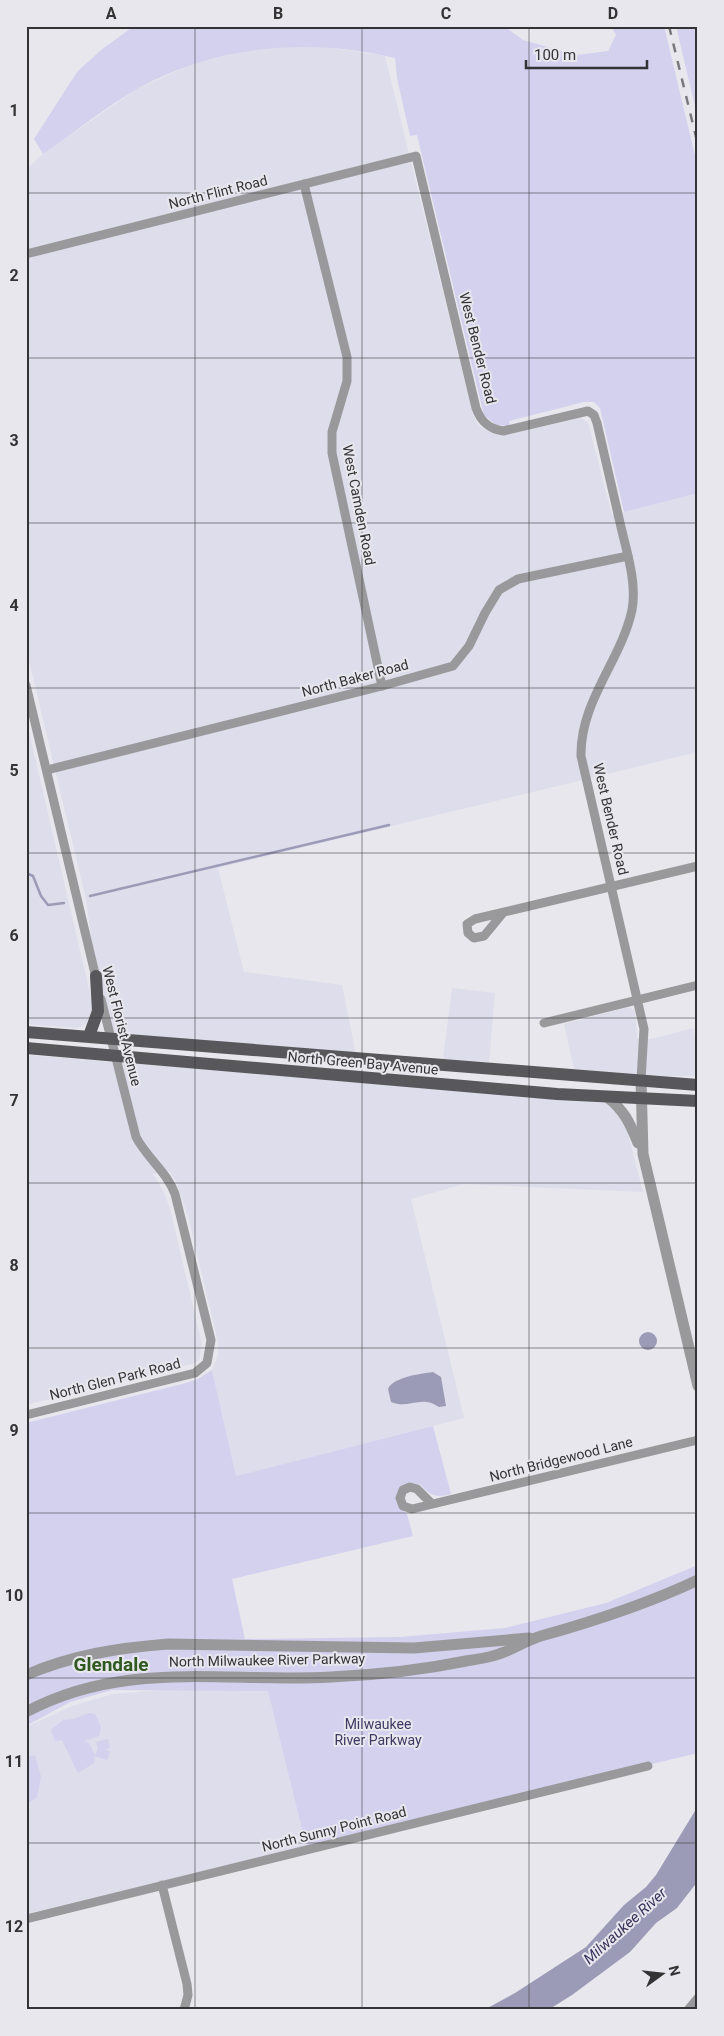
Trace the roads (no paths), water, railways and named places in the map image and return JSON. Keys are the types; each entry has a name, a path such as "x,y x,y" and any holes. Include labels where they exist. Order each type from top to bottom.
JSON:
{"main road":[{"path":"89,1036 98,1011 96,976"},
{"name":"North Green Bay Avenue","path":"26,1032 196,1044 357,1060 698,1084"},
{"path":"195,1064 196,1044"},
{"path":"212,1066 213,1046"},
{"name":"North Green Bay Avenue","path":"26,1048 212,1066 607,1097 698,1101"}],"street":[{"name":"North Flint Road","path":"26,254 416,156"},
{"name":"West Bender Road","path":"416,156 478,415 486,425 503,431 584,412 592,412 597,422 628,556 633,592 628,623 587,713 581,744 583,770 638,1000 645,1044 641,1080 642,1154 698,1386"},
{"name":"West Camden Road","path":"304,184 347,358 347,381 332,432 332,453 382,686"},
{"name":"North Baker Road","path":"47,770 382,686 453,666 469,646 485,613 500,590 518,579 628,556"},
{"name":"West Florist Avenue","path":"26,685 136,1137 145,1152 169,1181 175,1194 211,1340 207,1363"},
{"path":"503,913 698,866"},
{"path":"544,1023 698,985"},
{"path":"607,1097 628,1117 642,1154"},
{"name":"North Glen Park Road","path":"26,1415 195,1373 207,1363"},
{"name":"North Bridgewood Lane","path":"432,1504 698,1440"},
{"name":"North Milwaukee River Parkway","path":"26,1712 73,1691 123,1679 157,1676 329,1678 380,1674 447,1665 499,1654 538,1637 604,1619 698,1580"},
{"name":"North Milwaukee River Parkway","path":"26,1675 75,1657 129,1647 168,1644 414,1648 538,1637"},
{"name":"North Sunny Point Road","path":"26,1919 648,1766"},
{"path":"162,1885 187,1984 188,1995 184,2010"},
{"path":"688,2010 698,1998"}],"water":[{"path":"648,1332 654,1335 657,1341 654,1347 648,1350 642,1347 639,1341 642,1335"},
{"path":"433,1372 441,1377 446,1406 439,1407 426,1402 397,1404 391,1402 388,1389 395,1382 408,1377"},
{"name":"Milwaukee River","path":"698,1806 698,1881 677,1908 656,1923 630,1952 572,1995 548,2010 484,2010 515,1993 586,1947 624,1905 646,1887 656,1875"}],"waterway":[{"path":"90,896 389,825"},
{"path":"26,873 33,876 41,896 48,905 64,903"}],"railway":[{"path":"669,26 698,145"}],"district":[{"name":"Glendale","path":"111,1664"}],"park label":[{"name":"Milwaukee River Parkway","path":"378,1732"}]}
